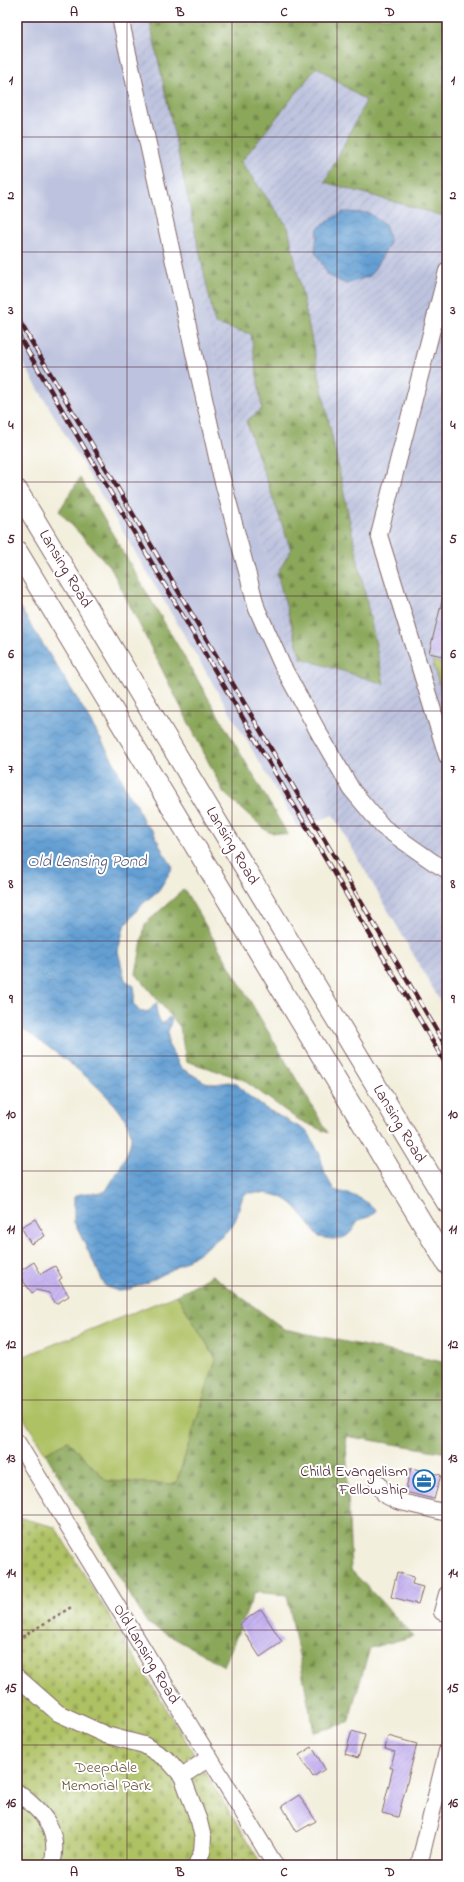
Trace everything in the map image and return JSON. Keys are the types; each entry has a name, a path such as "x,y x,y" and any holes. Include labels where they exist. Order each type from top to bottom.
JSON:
{"main road":[{"name":"Lansing Road","path":"17,490 447,1203"},
{"name":"Lansing Road","path":"17,551 447,1264"}],"street":[{"path":"120,17 220,472 257,609 282,665 352,790 383,827 447,870"},
{"path":"447,271 379,535 447,756"},
{"name":"Old Lansing Road","path":"17,1442 275,1865"},
{"path":"378,1483 385,1495 397,1501 447,1513"},
{"path":"442,1612 447,1594"},
{"path":"17,1677 58,1713 106,1736 144,1745 168,1760 182,1776 193,1800 203,1838 202,1852 197,1864"},
{"path":"419,1865 447,1754"},
{"path":"182,1776 209,1758"},
{"path":"17,1792 37,1808 49,1823 56,1842 52,1865"}],"path":[{"path":"17,1640 73,1606"}],"shaded area":[{"path":"17,17 130,17 243,468 333,815 299,829 17,353"},
{"path":"130,17 447,17 447,1013 333,815 243,468"}],"green space":[{"path":"149,17 447,17 447,217 325,182 366,101 317,67 241,162 288,227 384,684 301,658 277,574 291,550 246,421 262,409 251,334 215,324"},
{"path":"80,478 288,835 268,832 224,793 111,568 59,511"},
{"path":"432,661 447,665 447,710"},
{"path":"184,889 328,1133 297,1119 242,1079 186,1061 180,1027 136,974 145,924"},
{"path":"212,1275 284,1329 447,1363 447,1453 346,1436 351,1570 414,1636 370,1648 348,1723 314,1732 287,1595 255,1592 224,1666 147,1623 45,1453 68,1441 107,1481 176,1484 216,1359 177,1295"},
{"path":"177,1295 216,1359 176,1484 107,1481 68,1441 45,1453 17,1407 17,1359"},
{"name":"Deepdale Memorial Park","path":"17,1517 55,1527 262,1865 17,1865"}],"water":[{"path":"343,212 369,213 386,226 390,243 370,276 346,284 328,275 315,251 318,228"},
{"name":"Old Lansing Pond","path":"17,603 78,700 115,764 129,796 136,803 144,823 153,831 163,852 173,867 159,890 140,906 124,927 118,951 125,980 134,986 135,994 133,1003 140,1012 149,1011 157,1002 157,1014 163,1024 169,1017 172,1019 168,1032 168,1044 181,1068 205,1082 215,1084 229,1082 237,1084 246,1094 265,1108 308,1132 320,1155 325,1174 334,1190 363,1200 376,1212 369,1217 358,1220 355,1227 347,1236 338,1239 319,1237 297,1208 290,1202 273,1195 246,1193 243,1197 237,1217 233,1224 213,1243 197,1254 163,1275 131,1289 118,1291 105,1286 74,1222 74,1197 86,1193 106,1191 121,1166 130,1145 131,1139 128,1125 118,1109 103,1092 65,1060 17,1025"}],"building":[{"path":"443,597 447,598 447,657 429,653"},
{"path":"35,1219 45,1236 31,1244 21,1227"},
{"path":"34,1262 41,1274 55,1266 62,1278 59,1280 69,1296 56,1304 49,1293 36,1290 32,1293 17,1273"},
{"name":"Child Evangelism Fellowship","path":"411,1468 441,1475 434,1499 405,1492"},
{"path":"397,1572 414,1577 412,1584 423,1587 418,1604 391,1597"},
{"path":"261,1609 282,1642 260,1657 239,1624"},
{"path":"352,1731 365,1735 358,1758 345,1754"},
{"path":"388,1736 417,1744 398,1817 382,1813 393,1768 390,1768 395,1752 385,1749"},
{"path":"312,1747 325,1769 313,1777 299,1755"},
{"path":"299,1795 316,1821 297,1832 282,1806"}],"railway":[{"path":"17,317 447,1048"},
{"path":"17,333 447,1066"}],"place":[{"name":"Child Evangelism Fellowship","path":"424,1481"}]}
